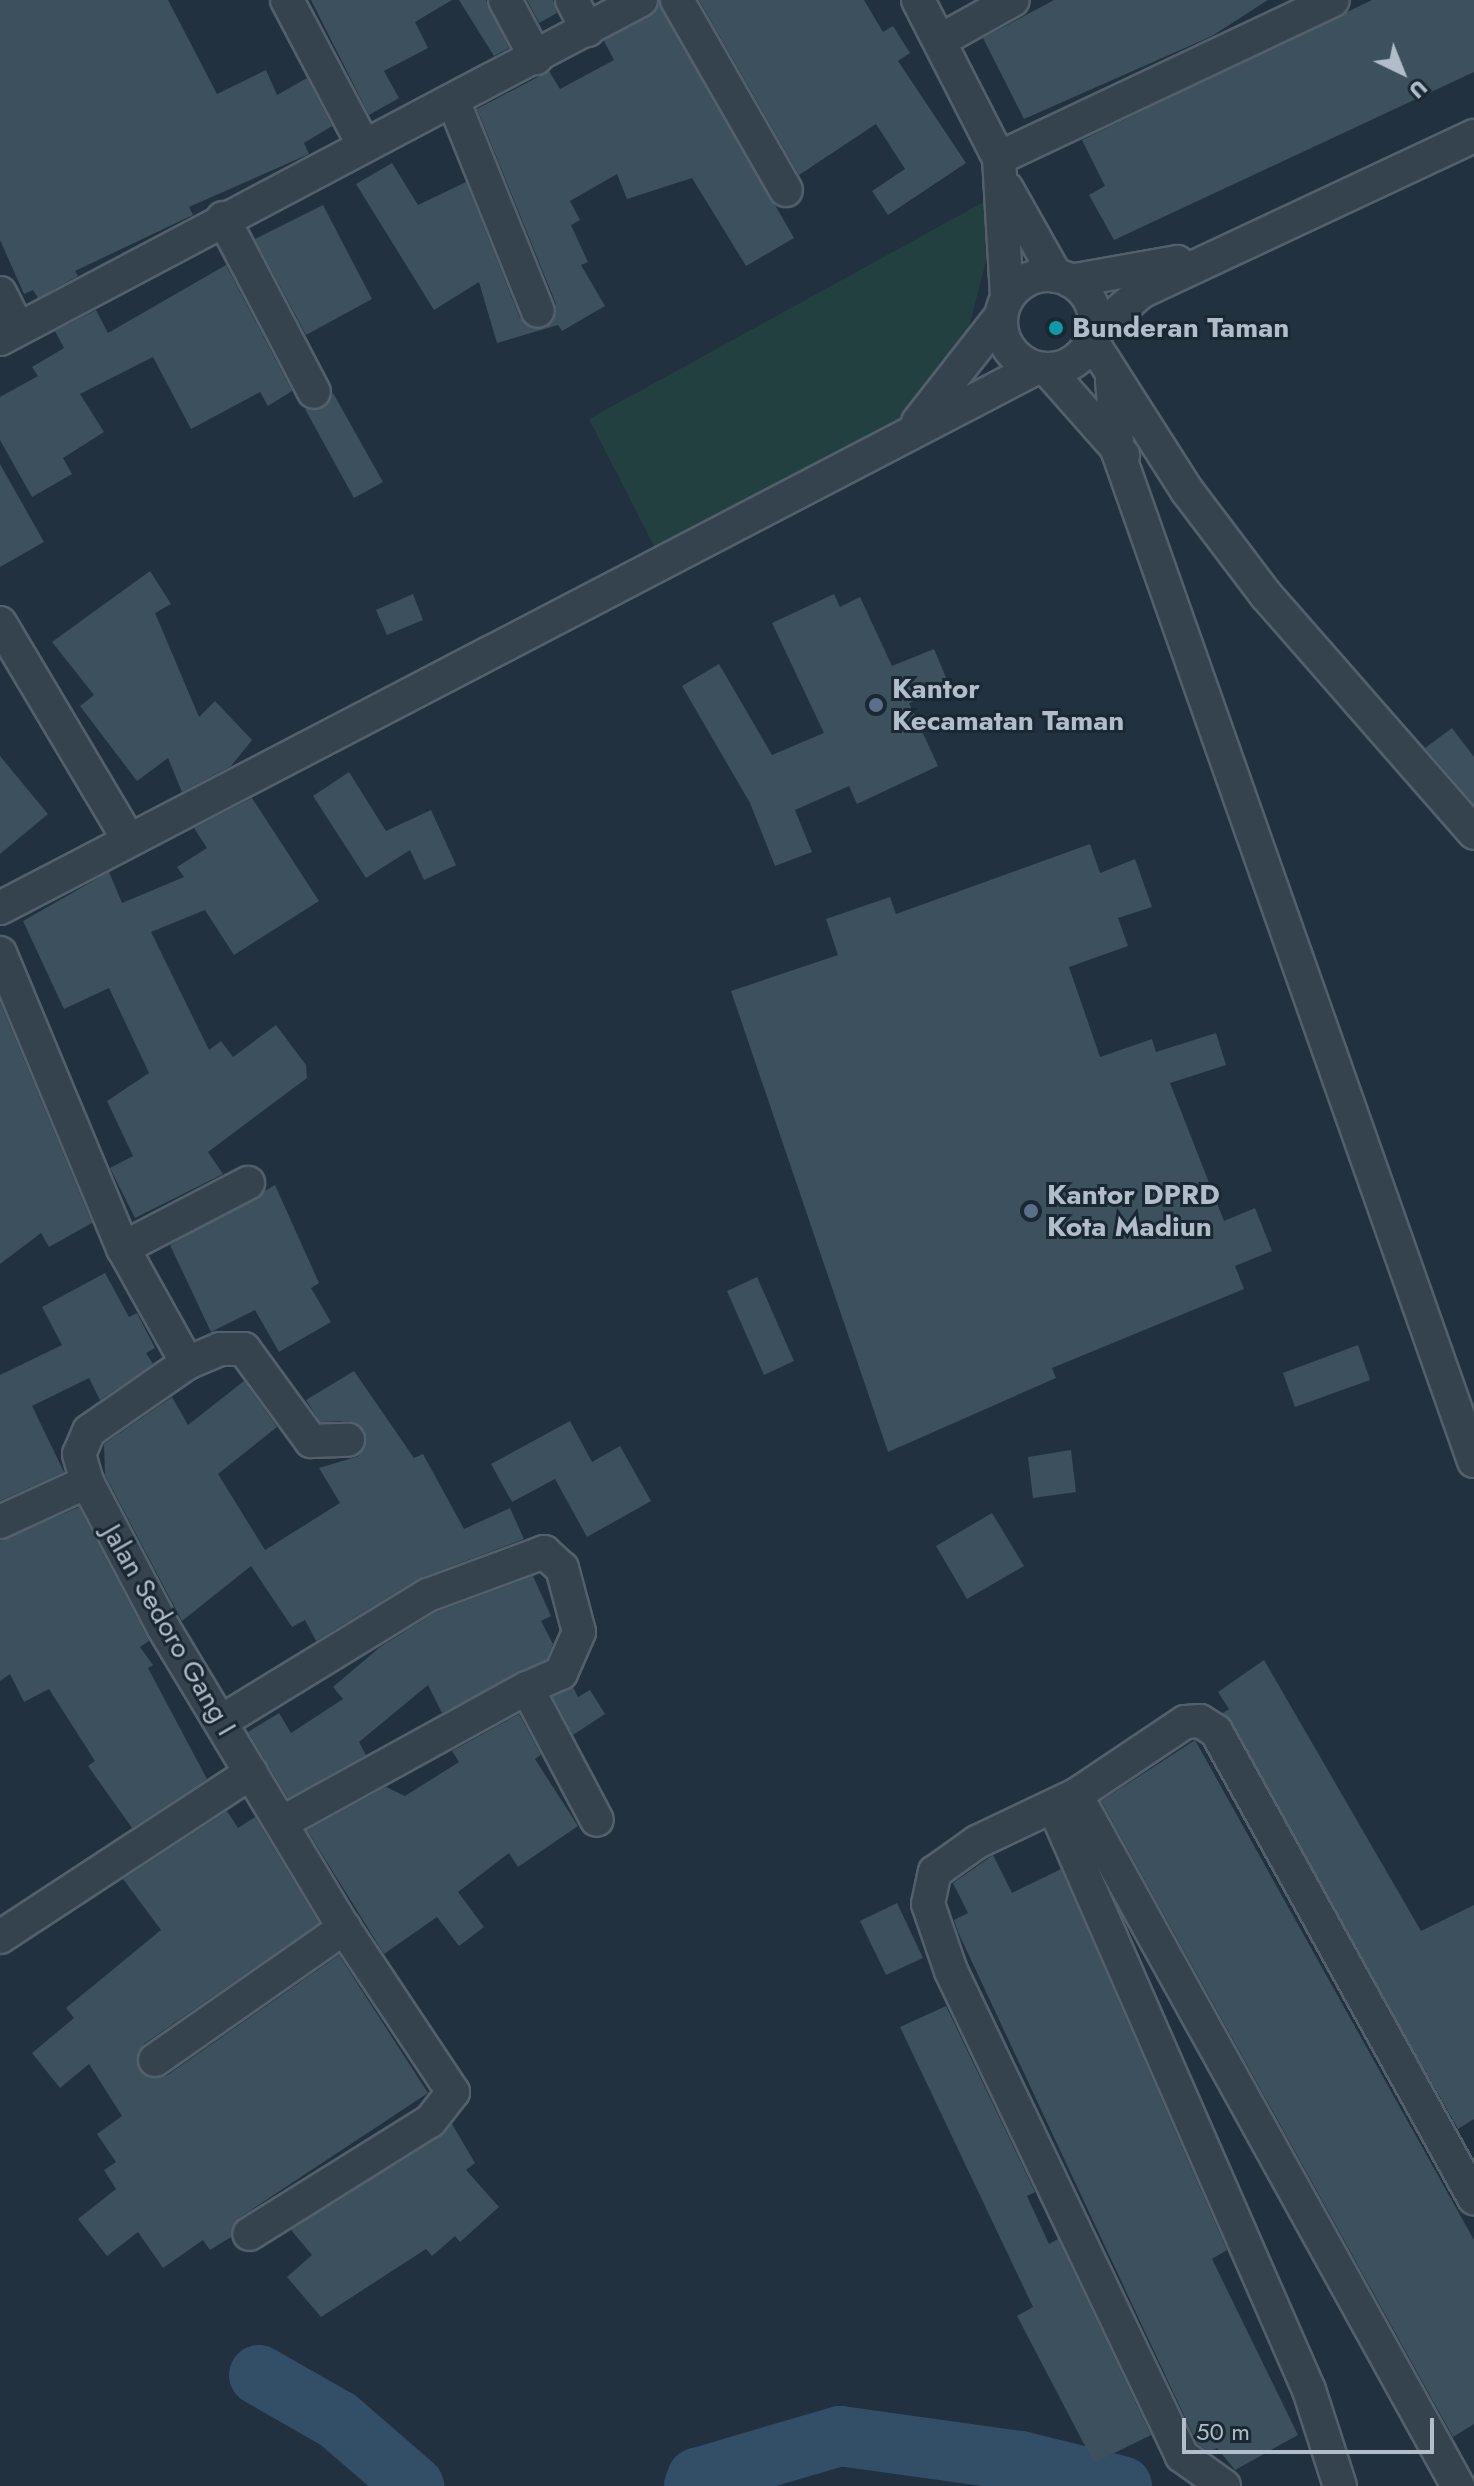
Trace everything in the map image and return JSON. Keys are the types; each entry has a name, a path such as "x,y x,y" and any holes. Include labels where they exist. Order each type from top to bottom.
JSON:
{"street":[{"path":"287,0 362,142"},
{"path":"505,0 536,58"},
{"path":"572,0 587,30"},
{"path":"0,293 9,334 362,142 536,58 641,0"},
{"path":"677,0 786,190"},
{"path":"918,0 941,40 1001,170 1063,278 1091,303 1092,336 1112,381 1188,492 1334,680 1474,833"},
{"path":"941,40 1013,0"},
{"path":"1001,170 1333,0"},
{"path":"453,100 538,311"},
{"path":"0,908 911,431 1042,369 1074,361 1092,336 1141,292 1474,136"},
{"path":"1001,170 1004,308 1009,349 1042,369 1118,452 1188,492"},
{"path":"223,218 314,392"},
{"path":"911,431 1028,279 1063,278 1219,254"},
{"path":"1112,381 1118,452 1474,1461"},
{"path":"0,623 129,840"},
{"path":"0,953 123,1248 187,1363"},
{"path":"123,1248 248,1183"},
{"name":"Jalan Sedoro Gang I","path":"249,2234 451,2103 444,2069 344,1928 251,1773 114,1541 87,1482 79,1454 89,1431 187,1363 220,1349 244,1349 311,1441 348,1440"},
{"path":"0,1522 87,1482"},
{"path":"222,1721 428,1595 544,1552 562,1568 579,1632 561,1673 527,1688 283,1822"},
{"path":"527,1688 597,1820"},
{"path":"1224,2486 1182,2456 951,1971 928,1904 935,1872 977,1842 1065,1801 1185,1722 1216,1731 1474,2198"},
{"path":"0,1937 251,1773"},
{"path":"1065,1801 1309,2390 1340,2486"},
{"path":"1065,1801 1458,2486"},
{"path":"155,2060 344,1928"}],"green space":[{"path":"991,198 992,238 969,327 903,422 655,548 589,419"}],"building":[{"path":"0,0 168,0 217,94 266,70 277,95 307,78 332,126 304,143 309,154 189,207 193,215 75,271 78,276 38,298 33,290 24,294 0,240"},
{"path":"311,0 452,0 415,22 428,48 384,71 399,98 369,115"},
{"path":"459,0 486,0 509,48 494,56"},
{"path":"527,0 553,0 557,13 539,23"},
{"path":"699,0 864,0 883,32 893,26 910,53 898,61 966,163 888,215 872,191 905,169 876,124 799,175"},
{"path":"1054,0 1268,0 1212,36 1024,119 983,38"},
{"path":"1372,0 1474,0 1474,72 1114,240 1089,195 1105,186 1082,140"},
{"path":"659,4 794,238 746,266 692,178 627,199 617,174 570,201 580,220 571,225 588,262 581,265 605,306 562,331 558,325 497,343 479,282 434,310 356,184 392,163 418,205 466,182 520,318 546,328 556,304 477,109 549,71 560,89 614,60 604,41"},
{"path":"323,205 372,299 306,335 255,239"},
{"path":"226,265 292,391 268,406 260,392 191,429 153,357 80,394 104,432 63,458 72,474 32,497 0,440 0,397 38,376 32,367 64,348 55,331 96,310 108,333"},
{"path":"333,393 383,482 354,498 305,409 323,408"},
{"path":"0,464 44,542 0,567"},
{"path":"150,571 171,604 155,613 199,717 215,701 252,740 231,766 182,792 168,758 137,781 80,706 94,695 52,642"},
{"path":"413,594 423,620 387,635 376,610"},
{"path":"834,594 840,607 860,597 892,666 934,649 950,687 909,703 938,766 857,804 849,786 795,810 812,852 775,866 750,803 682,686 719,664 772,755 824,733 772,623"},
{"path":"1452,728 1474,757 1474,804 1425,748"},
{"path":"0,756 48,814 0,854"},
{"path":"349,772 386,831 431,810 456,865 424,880 410,850 366,878 313,796"},
{"path":"252,798 319,901 234,955 205,910 151,932 209,1050 221,1041 233,1057 276,1025 306,1065 307,1078 208,1152 223,1174 135,1218 110,1168 133,1156 107,1101 149,1073 109,988 64,1009 23,921 109,872 122,903 184,877 177,867 207,848 194,828"},
{"path":"1090,844 1100,873 1135,859 1152,907 1118,918 1128,946 1069,967 1100,1057 1152,1039 1156,1052 1216,1033 1226,1065 1170,1083 1224,1221 1255,1208 1272,1251 1235,1266 1244,1289 1052,1368 1056,1378 888,1452 731,991 838,955 826,919 890,897 896,914"},
{"path":"0,1002 92,1223 49,1247 41,1233 0,1264"},
{"path":"275,1185 319,1283 311,1288 331,1322 279,1352 255,1310 211,1332 170,1245"},
{"path":"105,1273 129,1317 137,1313 155,1348 146,1353 153,1364 100,1400 89,1378 32,1406 64,1472 0,1501 0,1375 62,1345 42,1307"},
{"path":"757,1277 794,1361 764,1375 727,1291"},
{"path":"1358,1345 1370,1380 1295,1407 1283,1373"},
{"path":"354,1371 414,1458 423,1454 464,1529 510,1508 524,1539 418,1579 316,1641 305,1620 292,1627 251,1566 182,1621 105,1475 104,1444 172,1397 188,1425 244,1381 277,1427 218,1474 265,1550 340,1503 319,1468 359,1456 365,1431 348,1421 320,1422 306,1400"},
{"path":"570,1421 592,1462 620,1446 651,1501 587,1537 555,1479 512,1502 491,1464"},
{"path":"1071,1450 1076,1492 1033,1498 1028,1457"},
{"path":"79,1507 149,1641 140,1647 153,1665 148,1668 207,1779 132,1828 88,1766 95,1761 49,1689 24,1702 10,1674 0,1681 0,1541"},
{"path":"992,1513 1024,1566 967,1599 936,1546"},
{"path":"533,1576 551,1616 541,1621 553,1644 547,1659 442,1713 428,1685 359,1742 366,1755 288,1798 248,1732 279,1713 291,1733 343,1699 333,1687 380,1647 436,1612"},
{"path":"1264,1660 1421,1931 1474,1905 1474,2119 1458,2129 1223,1713 1229,1709 1218,1692"},
{"path":"573,1687 578,1697 590,1690 605,1714 573,1735 553,1697"},
{"path":"519,1714 541,1755 535,1759 578,1826 518,1867 509,1853 458,1892 484,1927 459,1946 437,1917 384,1954 307,1830 386,1787 405,1796 459,1762 452,1751"},
{"path":"1195,1740 1474,2240 1474,2424 1453,2437 1101,1801"},
{"path":"227,1811 238,1828 255,1817 319,1923 144,2044 140,2071 166,2076 339,1955 428,2093 239,2218 231,2237 210,2250 203,2240 163,2268 138,2232 107,2256 78,2219 116,2189 104,2170 116,2162 97,2134 122,2116 89,2064 60,2088 32,2053 74,2018 66,2008 161,1930 123,1879"},
{"path":"993,1855 1012,1893 1061,1869 1227,2250 1212,2259 1298,2435 1235,2470 1217,2448 1209,2452 1197,2443 958,1932 954,1920 968,1913 953,1883"},
{"path":"897,1903 923,1958 886,1975 860,1921"},
{"path":"946,2006 1035,2192 1027,2196 1049,2244 1058,2239 1151,2435 1094,2463 1017,2316 1033,2307 900,2027"},
{"path":"452,2124 475,2163 466,2170 499,2207 460,2242 455,2236 432,2256 426,2249 321,2317 287,2277 312,2255 291,2230"}],"waterway":[{"path":"259,2375 338,2420 414,2486"},
{"path":"694,2486 697,2478 840,2436 1020,2461 1122,2486"}],"place":[{"name":"Bunderan Taman","path":"1056,328"},
{"name":"Kantor Kecamatan Taman","path":"876,705"},
{"name":"Kantor DPRD Kota Madiun","path":"1031,1211"}]}
